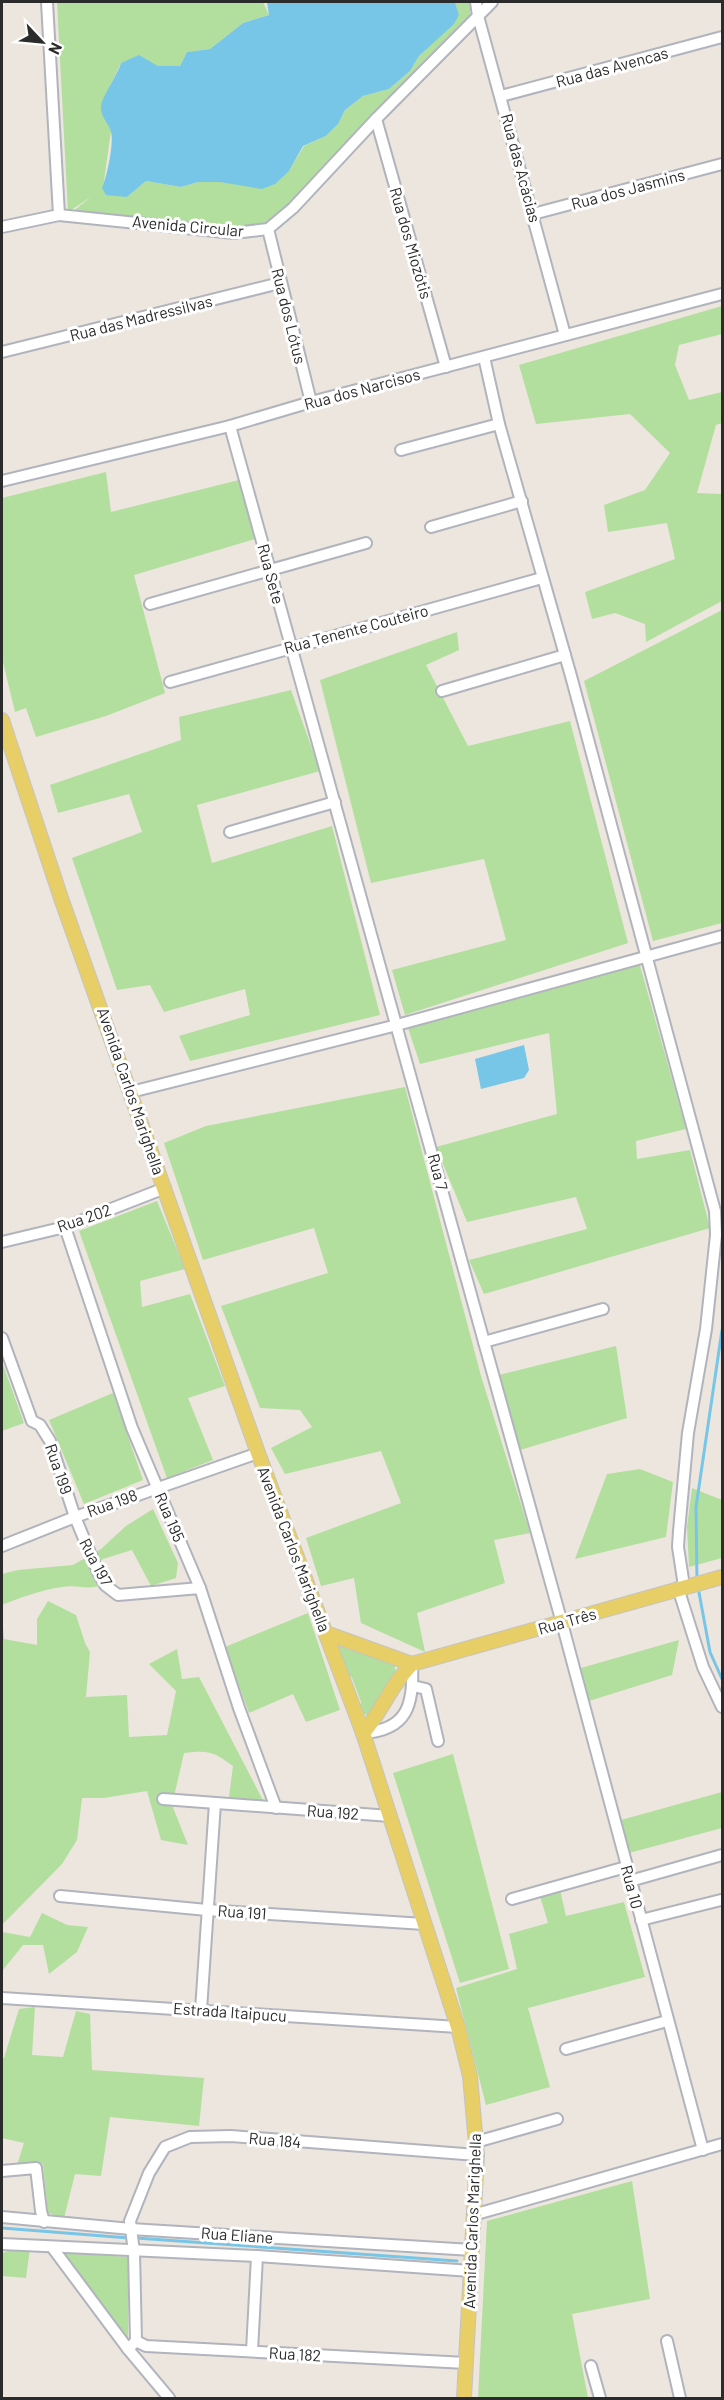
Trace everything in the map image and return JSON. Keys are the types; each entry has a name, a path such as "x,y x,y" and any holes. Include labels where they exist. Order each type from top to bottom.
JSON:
{"main road":[{"name":"Avenida Carlos Marighella","path":"2,720 62,901 258,1453 363,1733 458,2027 470,2076 477,2149 464,2398"},
{"name":"Rua Três","path":"412,1664 723,1577"},
{"path":"326,1633 412,1664 403,1672 373,1722 363,1733"}],"street":[{"path":"46,2 59,215"},
{"name":"Rua das Acácias","path":"476,2 565,335"},
{"name":"Avenida Circular","path":"2,226 59,215 234,232 268,229 293,208 376,119 492,2"},
{"name":"Rua das Avencas","path":"501,96 723,37"},
{"name":"Rua dos Miozótis","path":"376,119 446,367"},
{"name":"Rua dos Jasmins","path":"533,214 723,164"},
{"name":"Rua dos Lótus","path":"268,229 311,402"},
{"name":"Rua das Madressilvas","path":"2,352 280,283"},
{"name":"Rua dos Narcisos","path":"2,481 230,426 311,402 723,294"},
{"path":"484,357 499,424 571,676 698,1144 716,1222 706,1329 688,1433 678,1547 681,1587 703,1667 723,1707"},
{"path":"401,450 499,424"},
{"name":"Rua Sete","path":"230,426 313,722"},
{"path":"431,527 522,501"},
{"path":"150,604 366,543"},
{"name":"Rua Tenente Couteiro","path":"170,682 291,646 542,578"},
{"path":"442,691 565,655"},
{"name":"Rua 7","path":"313,722 562,1623"},
{"path":"230,832 335,802"},
{"path":"131,1092 397,1025 646,955 723,936"},
{"name":"Rua 202","path":"2,1242 65,1227 165,1188"},
{"name":"Rua 195","path":"65,1227 132,1428 200,1588 239,1708 276,1808"},
{"path":"484,1342 603,1309"},
{"name":"Rua 199","path":"2,1338 32,1421 40,1425 50,1442 75,1517"},
{"name":"Rua 198","path":"2,1546 157,1487 258,1453"},
{"name":"Rua 197","path":"75,1517 98,1572 112,1592 138,1594 200,1588"},
{"name":"Rua 10","path":"562,1623 703,2150"},
{"path":"363,1733 383,1731 399,1720 410,1702 413,1686 412,1664"},
{"path":"413,1686 426,1689 438,1741"},
{"path":"164,1799 276,1808"},
{"path":"201,2010 215,1803"},
{"name":"Rua 192","path":"276,1808 390,1816"},
{"path":"630,1881 723,1855"},
{"path":"513,1899 626,1867"},
{"name":"Rua 191","path":"60,1896 207,1910 424,1924"},
{"path":"641,1920 721,1900"},
{"name":"Estrada Itaipucu","path":"2,1998 458,2027"},
{"path":"566,2049 667,2021"},
{"path":"477,2149 557,2119"},
{"name":"Rua 184","path":"132,2345 134,2252 130,2221 139,2194 165,2147 190,2137 231,2136 477,2149"},
{"path":"473,2215 723,2144"},
{"path":"2,2171 36,2169 44,2222"},
{"name":"Rua Eliane","path":"2,2217 131,2229 472,2250"},
{"name":"Rua Eliane","path":"2,2244 257,2256 471,2271"},
{"path":"52,2247 132,2345 169,2398"},
{"path":"252,2351 257,2256"},
{"path":"667,2341 681,2398"},
{"name":"Rua 182","path":"132,2345 465,2363"},
{"path":"591,2366 600,2398"}],"green space":[{"path":"57,2 263,2 269,15 243,23 210,49 187,52 180,66 158,66 139,56 121,63 101,105 111,131 103,188 127,197 146,181 181,187 198,182 220,182 289,171 304,146 326,136 338,124 345,110 363,96 389,89 410,71 419,56 459,15 455,2 470,2 470,20 281,219 250,226 67,216 91,197 68,212"},
{"path":"722,306 722,334 679,345 675,365 689,400 722,392 722,423 716,425 697,493 722,494 722,601 646,642 645,624 615,613 592,619 585,592 675,559 667,523 608,532 604,505 645,490 670,453 630,414 536,424 519,365"},
{"path":"106,472 111,512 243,479 255,539 134,575 165,693 106,716 36,737 26,708 15,712 2,658 2,498"},
{"path":"722,610 722,923 653,941 584,681"},
{"path":"457,632 459,650 426,665 468,746 570,721 628,943 405,1015 392,970 506,940 484,859 371,883 320,680"},
{"path":"291,690 320,771 197,805 212,863 332,826 380,1015 190,1061 179,1036 250,1015 245,989 164,1012 150,985 117,990 72,858 142,832 129,794 58,813 50,785 181,740 179,717"},
{"path":"639,962 686,1129 636,1141 637,1159 690,1150 710,1228 484,1294 469,1260 587,1229 576,1197 467,1222 436,1147 557,1114 549,1033 420,1064 408,1028"},
{"path":"405,1087 481,1376 530,1533 494,1540 505,1583 417,1613 425,1652 361,1623 354,1578 321,1586 306,1538 401,1503 381,1451 285,1474 271,1448 312,1427 300,1410 260,1408 221,1306 328,1273 314,1228 203,1260 164,1143 206,1126"},
{"path":"157,1201 185,1269 140,1281 142,1307 190,1294 225,1386 188,1398 213,1460 167,1478 79,1231"},
{"path":"616,1346 627,1418 520,1450 499,1375"},
{"path":"2,1362 24,1423 2,1431"},
{"path":"113,1393 143,1480 84,1504 49,1420"},
{"path":"640,1469 673,1482 666,1537 575,1559 607,1474"},
{"path":"692,1488 722,1500 722,1558 689,1567 687,1527"},
{"path":"153,1509 178,1563 176,1578 151,1586 132,1550 103,1559 89,1570 105,1583 100,1586 54,1588 2,1605 2,1574 18,1570 73,1565 101,1549 126,1526"},
{"path":"48,1601 76,1615 90,1652 86,1697 127,1695 129,1737 167,1735 176,1691 149,1664 177,1649 182,1679 199,1677 266,1806 224,1798 229,1797 233,1766 220,1757 205,1752 184,1753 172,1805 188,1845 161,1840 147,1791 104,1798 82,1798 77,1840 62,1864 2,1925 2,1615 4,1639 37,1645 37,1619"},
{"path":"308,1613 340,1710 306,1722 293,1694 249,1713 225,1647"},
{"path":"679,1640 672,1675 589,1701 581,1668"},
{"path":"339,1642 394,1663 396,1673 369,1716 360,1712 361,1702 352,1678 344,1670 334,1644"},
{"path":"453,1754 509,1969 460,1983 393,1773"},
{"path":"722,1792 722,1828 629,1853 621,1820"},
{"path":"560,1890 566,1916 624,1902 645,1977 528,2008 550,2087 486,2105 456,1988 517,1969 509,1934 548,1923 540,1896"},
{"path":"42,1913 67,1925 88,1927 77,1952 49,1974 43,1945 23,1945 3,1970 2,1932 30,1937"},
{"path":"35,2007 32,2055 63,2057 76,2011 90,2014 92,2070 204,2078 199,2126 110,2117 101,2176 75,2174 64,2218 48,2213 43,2164 17,2165 24,2143 2,2138 2,2059 19,2009"},
{"path":"632,2181 650,2299 572,2314 588,2398 478,2398 487,2221"},
{"path":"23,2247 30,2248 26,2278 2,2276 2,2253"},
{"path":"60,2253 129,2257 128,2341"}],"water":[{"path":"267,2 455,2 459,15 454,24 419,56 410,71 389,89 363,96 345,110 338,124 326,136 303,146 289,171 275,184 262,189 220,182 198,182 181,187 146,181 127,197 106,195 102,188 110,160 112,137 101,106 121,63 139,55 158,66 180,66 187,52 210,49 243,23 269,15"},
{"path":"524,1045 529,1070 524,1078 481,1089 475,1059"}],"waterway":[{"path":"697,1581 696,1507 722,1330"},
{"path":"698,1587 710,1652 722,1679"},
{"path":"2,2228 129,2238"},
{"path":"136,2238 457,2261"}]}
